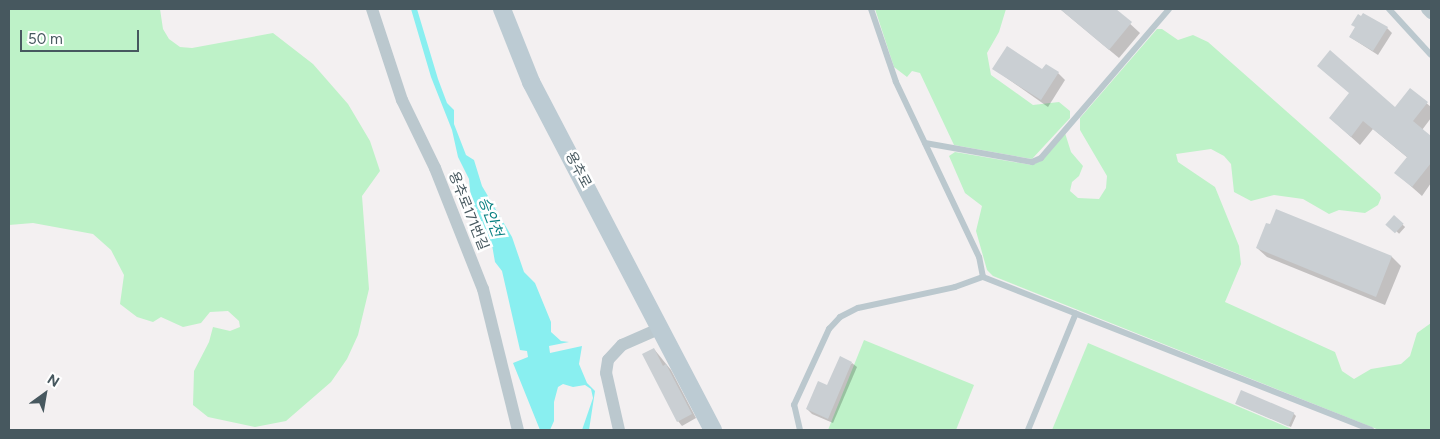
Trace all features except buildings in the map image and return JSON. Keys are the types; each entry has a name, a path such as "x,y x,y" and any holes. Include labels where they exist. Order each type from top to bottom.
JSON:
{"street":[{"name":"용추로171번길","path":"372,9 402,100 435,168 483,289 518,430"},
{"name":"용추로","path":"502,9 531,82 661,328 712,430"},
{"path":"1427,9 1431,13"},
{"path":"619,430 606,372 608,360 622,345 661,328"}],"lane":[{"path":"872,9 896,82 979,257 983,277"},
{"path":"925,143 1032,162 1040,158 1170,9"},
{"path":"1389,9 1431,55"},
{"path":"800,430 794,405 829,329 840,317 858,308 955,288 983,277 1371,430"},
{"path":"1028,430 1076,313"}],"green space":[{"path":"9,9 160,9 163,29 169,39 180,47 192,48 273,33 313,64 348,104 370,141 380,171 362,196 369,289 358,335 347,359 331,382 286,421 255,427 208,417 193,405 194,371 209,342 213,327 230,331 240,327 239,321 228,311 210,312 201,323 183,327 161,317 153,322 137,317 120,304 124,275 111,250 93,234 33,223 9,225"},
{"path":"875,9 1006,9 999,32 987,53 991,75 1033,105 1059,102 1070,111 1070,118 1032,159 954,145 920,73 912,71 907,77 894,67"},
{"path":"1157,29 1162,29 1178,40 1193,35 1208,42 1380,194 1381,198 1378,205 1365,213 1339,210 1329,214 1303,199 1274,195 1251,201 1234,192 1231,164 1224,156 1211,149 1176,154 1178,162 1215,187 1239,246 1241,264 1225,302 1335,352 1342,371 1354,379 1371,369 1401,364 1410,356 1417,333 1431,323 1431,430 1379,430 993,276 987,270 976,231 982,206 965,193 949,156 955,152 1032,165 1042,160 1065,133 1071,152 1083,166 1079,176 1072,182 1070,191 1078,198 1099,199 1106,188 1107,176 1080,130 1080,118"},
{"path":"864,340 974,385 956,430 828,430"},
{"path":"1088,343 1294,430 1052,430"}],"water":[{"name":"승안천","path":"411,9 417,9 438,79 447,103 454,110 454,124 466,155 474,160 482,186 512,237 524,272 535,283 551,322 551,332 561,341 569,342 549,346 550,353 582,346 579,364 587,383 595,391 589,430 582,430 593,398 591,389 585,385 573,387 563,384 558,387 554,402 554,421 550,430 540,430 513,363 528,357 527,351 520,350 502,271 495,262 492,245 471,199 469,179 458,157 452,130 431,77"}]}
